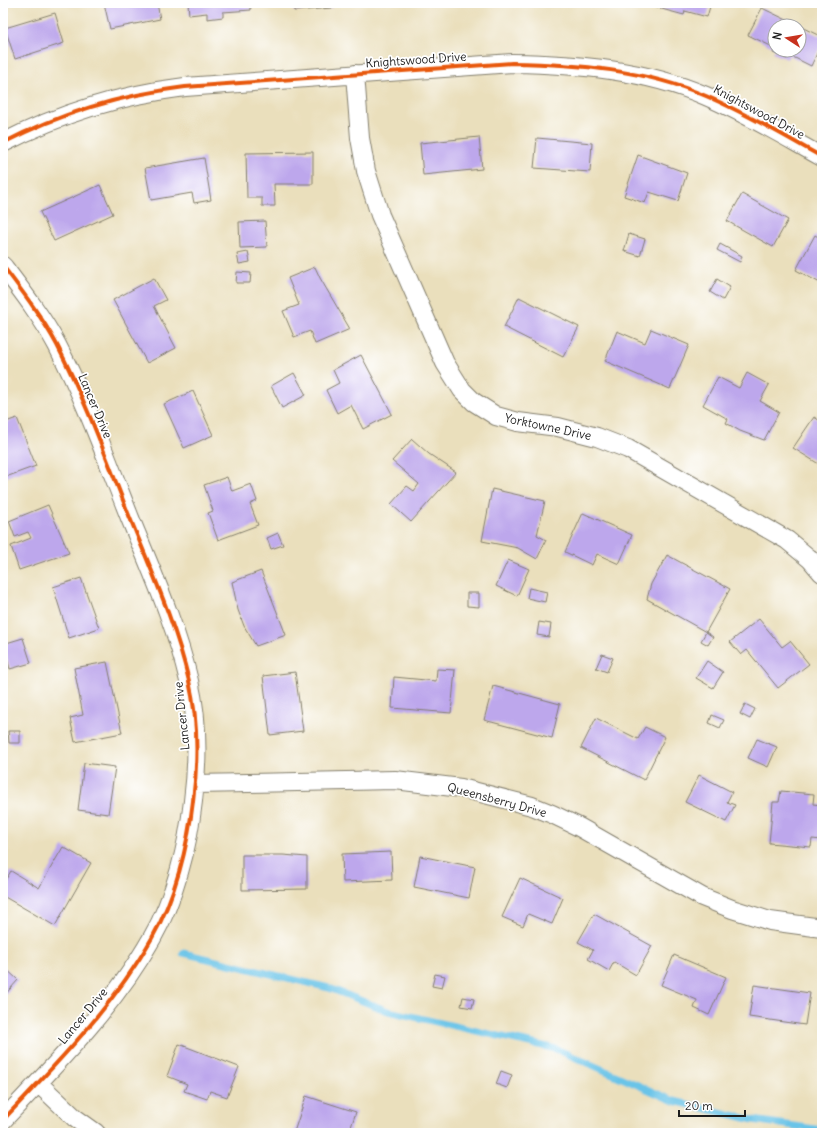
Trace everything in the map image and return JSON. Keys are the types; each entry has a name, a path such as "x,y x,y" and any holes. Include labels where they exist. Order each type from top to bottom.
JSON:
{"street":[{"name":"Knightswood Drive","path":"3,143 36,126 73,112 128,96 156,91 185,87 512,63 564,64 606,69 664,82 705,95 757,120 822,157"},
{"name":"Yorktowne Drive","path":"356,74 362,151 366,170 380,215 445,363 462,390 474,402 496,416 518,422 558,428 597,437 628,449 787,540 810,559 822,572"},
{"name":"Lancer Drive","path":"3,266 26,296 56,343 80,392 177,635 190,683 196,761 191,823 181,866 162,918 152,938 100,1015 3,1120"},
{"name":"Queensberry Drive","path":"195,784 395,780 461,788 532,806 552,814 579,827 702,897 732,909 770,921 822,928"},
{"path":"38,1083 75,1118 96,1133"}],"building":[{"path":"104,3 157,3 160,19 110,29"},
{"path":"188,3 250,3 251,10 223,12 223,17 207,19 207,13 189,15"},
{"path":"293,3 331,3 332,8 294,11"},
{"path":"655,3 711,3 707,17 685,11 684,15 654,7"},
{"path":"762,8 783,18 767,18 767,44 748,35"},
{"path":"55,13 64,43 15,59 5,28"},
{"path":"807,30 822,37 822,43 811,66 795,58 807,58"},
{"path":"479,137 482,169 423,175 420,143"},
{"path":"537,138 592,143 590,172 534,168"},
{"path":"313,152 313,184 274,184 275,206 262,206 262,198 247,198 246,153"},
{"path":"638,155 687,173 678,201 649,192 645,203 624,196"},
{"path":"204,158 211,200 194,203 192,193 151,200 145,168"},
{"path":"100,185 113,214 54,241 40,212"},
{"path":"742,194 788,220 773,247 727,221"},
{"path":"265,221 267,247 240,248 239,222"},
{"path":"629,234 645,239 640,256 624,251"},
{"path":"815,235 822,239 822,284 796,270"},
{"path":"720,244 742,256 740,262 717,250"},
{"path":"248,252 250,262 239,264 237,254"},
{"path":"315,267 350,329 315,344 310,331 294,337 283,311 299,305 288,278"},
{"path":"237,272 251,273 250,283 236,283"},
{"path":"154,278 166,300 154,306 176,348 147,363 113,300"},
{"path":"717,279 730,287 723,300 710,292"},
{"path":"519,297 579,327 563,357 504,327"},
{"path":"651,329 689,345 670,389 605,361 617,331 645,343"},
{"path":"361,355 392,414 363,429 351,405 337,413 326,390 339,383 333,370"},
{"path":"294,373 306,395 282,408 271,386"},
{"path":"747,373 769,385 760,401 779,412 764,440 740,431 726,423 728,419 703,405 718,377 739,388"},
{"path":"193,391 213,435 184,448 164,404"},
{"path":"814,417 822,422 822,466 793,448"},
{"path":"17,418 36,466 3,478 3,423"},
{"path":"412,439 429,454 456,472 411,522 391,504 407,486 414,491 419,484 392,461"},
{"path":"227,477 232,491 251,484 257,501 250,504 258,525 218,540 208,513 213,511 204,485"},
{"path":"492,489 545,501 537,535 546,540 537,559 518,548 482,541"},
{"path":"48,505 69,553 19,570 11,546 31,538 28,532 15,537 9,521"},
{"path":"583,513 632,535 619,564 597,554 592,565 565,552"},
{"path":"278,533 283,545 271,549 267,538"},
{"path":"667,555 730,589 706,632 647,599 651,584"},
{"path":"508,560 529,569 517,596 496,586"},
{"path":"261,571 286,635 256,646 244,626 238,610 232,582"},
{"path":"81,578 99,628 69,638 53,587"},
{"path":"529,588 547,592 545,602 527,598"},
{"path":"467,593 479,593 479,607 467,606"},
{"path":"759,619 782,647 790,641 809,664 778,688 747,650 741,655 730,642"},
{"path":"539,622 551,624 549,637 537,635"},
{"path":"706,632 713,637 708,645 701,641"},
{"path":"23,638 31,663 10,669 3,644"},
{"path":"602,654 613,658 607,672 596,668"},
{"path":"707,661 723,672 713,688 696,678"},
{"path":"107,662 122,733 75,742 70,718 83,715 74,668"},
{"path":"437,669 455,670 451,713 392,708 394,677 436,681"},
{"path":"295,672 303,731 270,735 263,676"},
{"path":"493,686 560,704 552,738 484,720"},
{"path":"745,704 755,709 750,719 740,714"},
{"path":"712,715 724,720 720,728 709,723"},
{"path":"596,718 638,739 645,727 665,737 644,780 581,748"},
{"path":"8,731 20,731 20,743 9,743"},
{"path":"757,739 777,747 768,767 748,758"},
{"path":"84,763 115,767 108,814 78,810"},
{"path":"699,775 732,792 727,802 735,805 726,822 685,802"},
{"path":"781,791 814,794 813,804 822,805 822,840 812,839 811,847 769,843 773,802 779,802"},
{"path":"63,847 91,863 55,926 3,896 3,884 11,871 39,888"},
{"path":"391,852 392,880 343,882 342,854"},
{"path":"242,855 283,855 307,857 307,889 242,890"},
{"path":"420,856 475,867 469,898 414,887"},
{"path":"520,878 563,898 552,924 528,914 523,926 502,917"},
{"path":"594,914 652,946 636,975 614,962 609,971 588,959 593,950 578,942"},
{"path":"674,955 726,977 709,1015 694,1008 697,1000 661,985"},
{"path":"3,966 18,980 3,997"},
{"path":"435,974 445,976 442,988 432,986"},
{"path":"754,985 810,993 805,1025 749,1017"},
{"path":"463,997 474,999 472,1008 461,1006"},
{"path":"179,1044 239,1067 227,1097 210,1091 207,1099 184,1091 187,1084 167,1076"},
{"path":"501,1071 512,1075 507,1088 496,1084"},
{"path":"306,1096 356,1112 349,1133 294,1132"}],"waterway":[{"path":"183,953 329,988 388,1011 556,1049 674,1101 753,1120 822,1130"}],"cycle path":[{"path":"3,143 25,132 69,114 114,100 161,90 512,63 586,67 635,74 660,80 706,96 736,110 822,157"},
{"path":"3,266 32,304 57,345 68,366 96,431 155,579 184,660 192,695 196,725 196,771 188,836 174,889 160,922 137,963 102,1011 64,1056 3,1120"}]}
